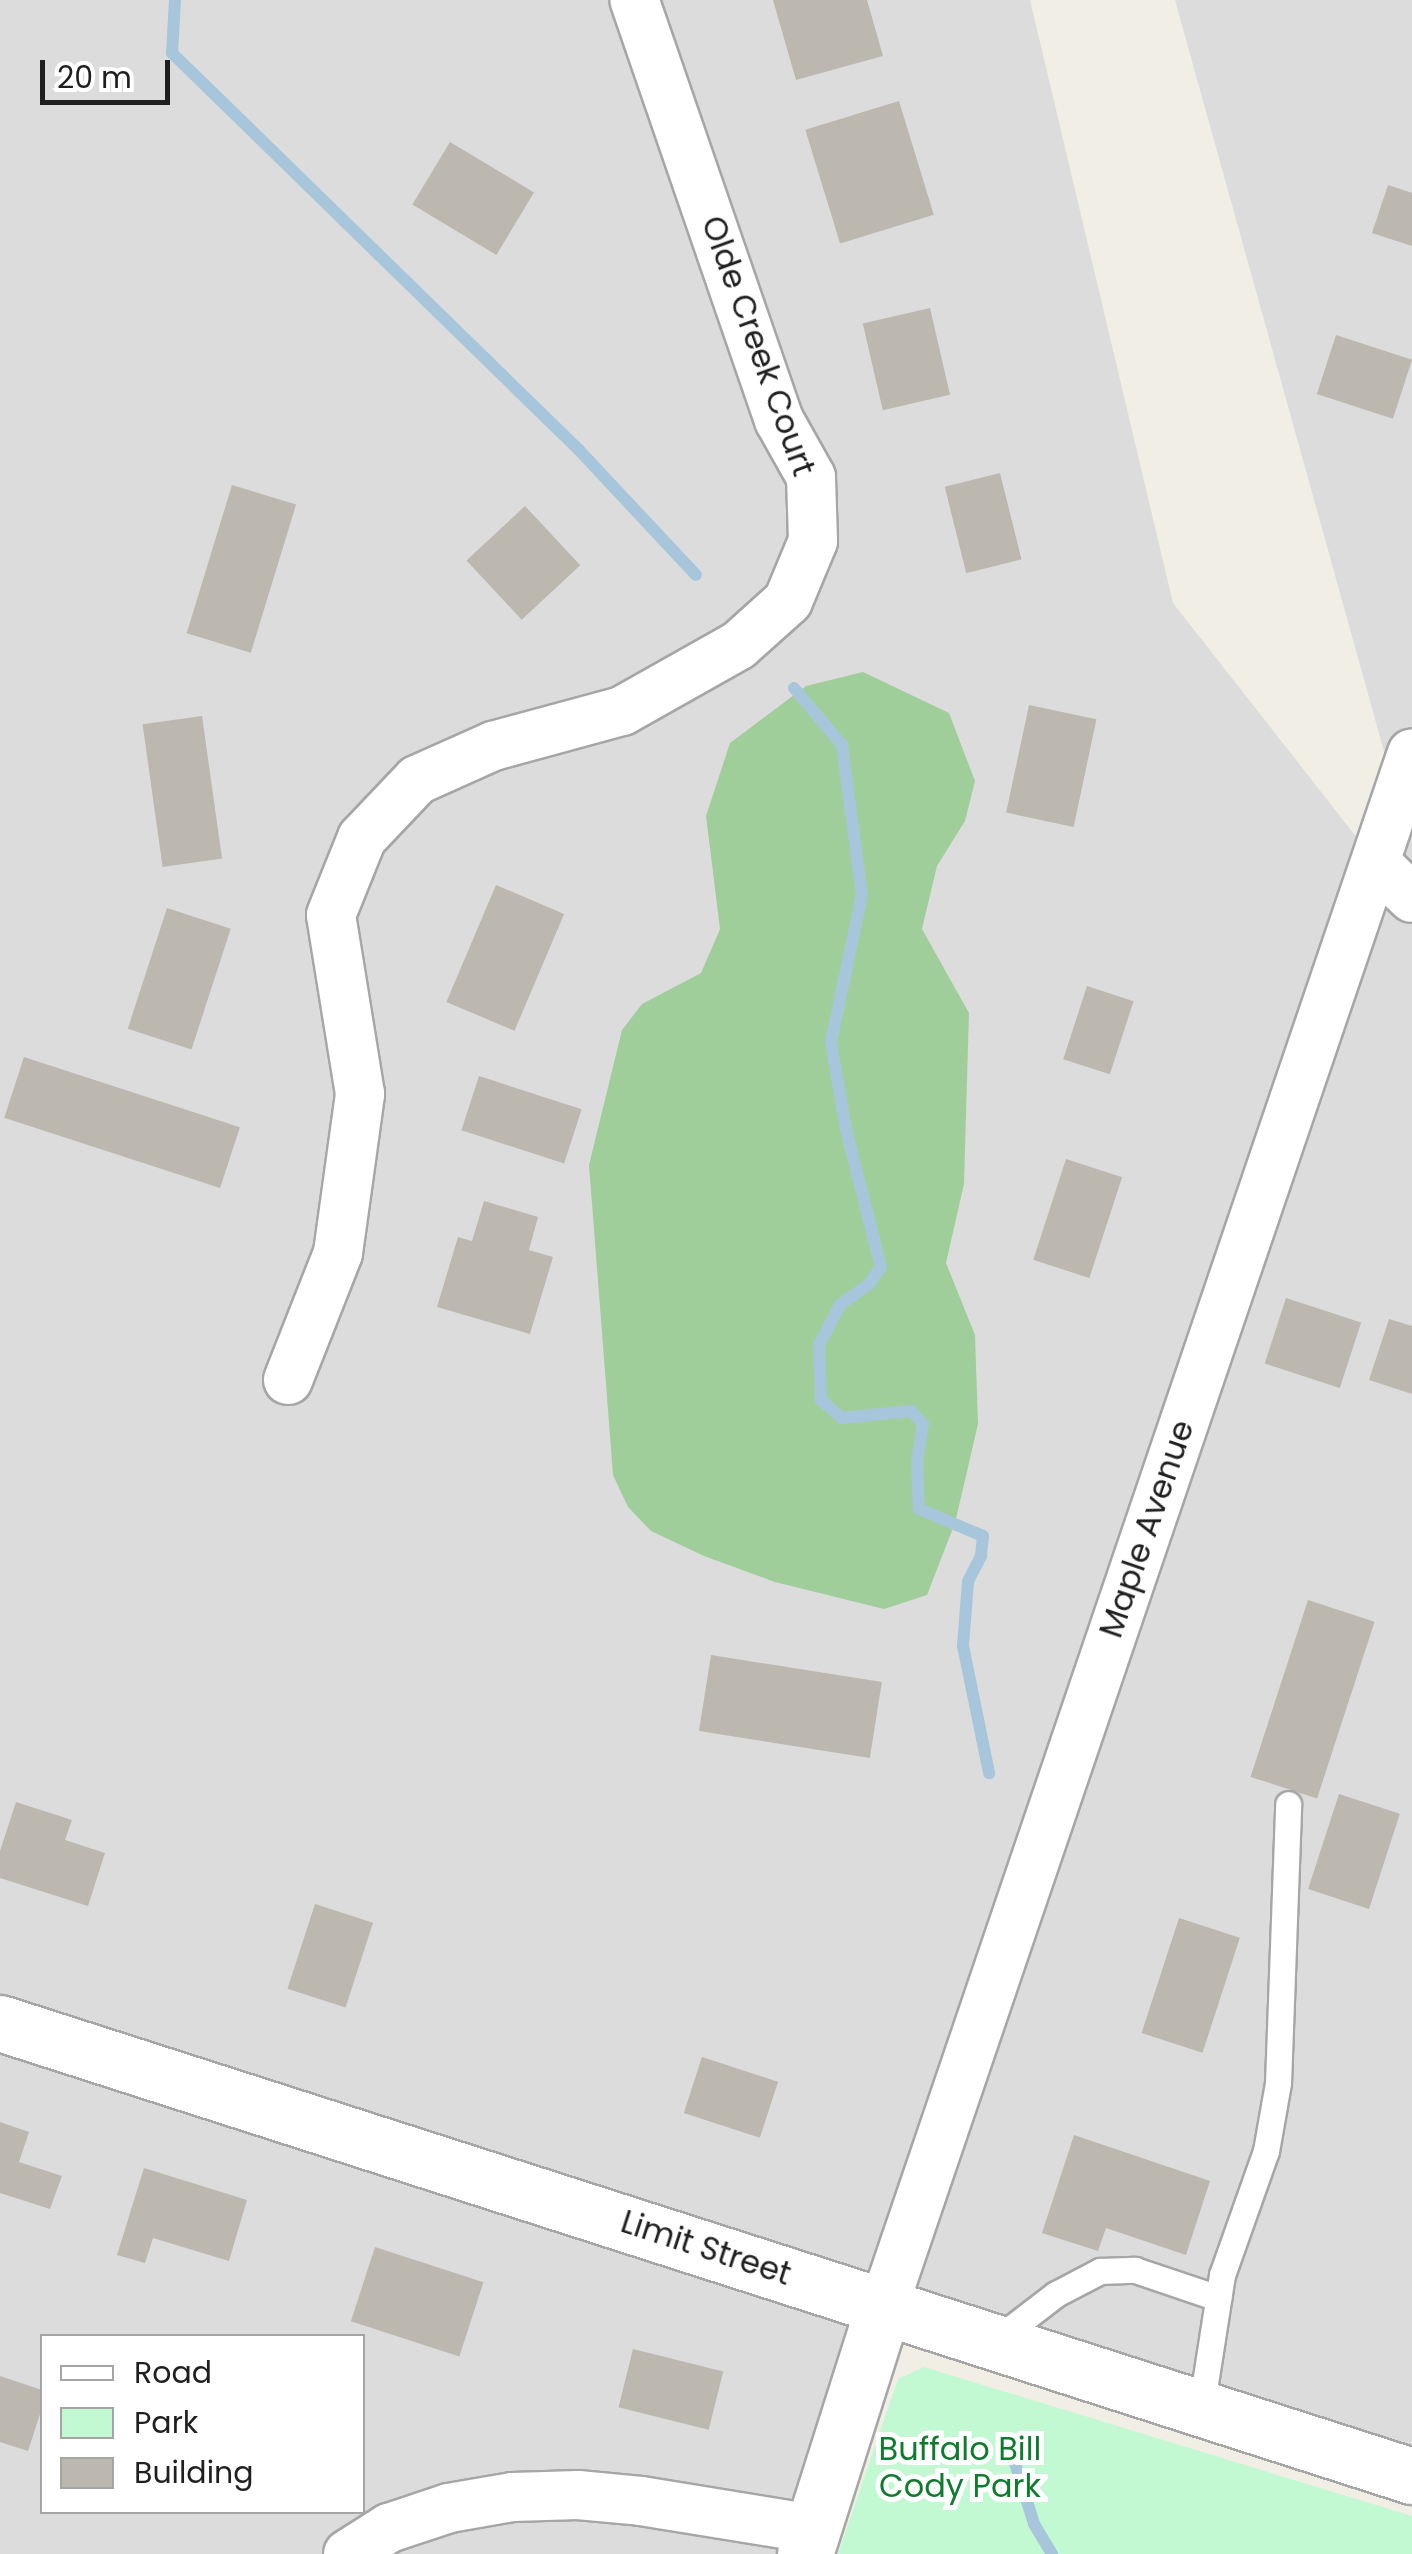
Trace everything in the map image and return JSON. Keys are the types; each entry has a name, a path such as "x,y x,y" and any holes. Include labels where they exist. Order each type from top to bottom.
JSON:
{"street":[{"name":"Olde Creek Court","path":"288,1380 338,1252 352,1154 360,1094 331,914 362,838 417,780 493,746 622,711 739,645 788,601 814,541 810,477 780,420 634,0"},
{"name":"Maple Avenue","path":"884,2305 1002,1948 1412,753"},
{"path":"1376,863 1412,898"},
{"name":"Limit Street","path":"0,2023 1412,2476"},
{"path":"348,2554 390,2528 449,2508 512,2497 578,2495 642,2501 809,2541 884,2305"}],"lane":[{"path":"1201,2409 1222,2275 1266,2151 1278,2083 1288,1804"},
{"path":"992,2343 1056,2294 1100,2270 1135,2270 1218,2298"}],"shaded area":[{"path":"0,0 1030,0 1173,603 1376,862 1397,798 1175,0 1412,0 1412,2476 885,2305 805,2554 0,2554"}],"green space":[{"path":"863,672 949,713 975,781 965,821 937,866 922,929 969,1013 964,1184 946,1263 975,1335 978,1424 955,1523 927,1595 884,1609 775,1582 704,1556 651,1531 628,1507 613,1475 589,1165 622,1030 642,1004 701,973 720,929 706,816 730,743 806,686"},
{"name":"Buffalo Bill Cody Park","path":"924,2367 1412,2516 1412,2554 838,2554 898,2379"}],"building":[{"path":"773,0 867,0 883,56 796,80"},
{"path":"899,101 934,215 840,243 805,130"},
{"path":"450,142 534,192 496,255 412,205"},
{"path":"1388,185 1412,193 1412,246 1372,233"},
{"path":"930,308 950,395 883,410 863,324"},
{"path":"1336,335 1412,360 1393,419 1317,394"},
{"path":"1000,473 1022,559 966,573 945,487"},
{"path":"232,485 296,505 251,653 187,633"},
{"path":"525,506 580,565 522,620 466,561"},
{"path":"1029,705 1096,719 1074,827 1006,813"},
{"path":"202,716 222,859 163,867 143,724"},
{"path":"496,885 564,914 514,1031 446,1002"},
{"path":"167,908 231,929 191,1049 128,1029"},
{"path":"1087,986 1134,1001 1110,1074 1063,1059"},
{"path":"24,1057 240,1127 220,1188 4,1118"},
{"path":"479,1076 582,1109 564,1164 461,1130"},
{"path":"1066,1159 1122,1177 1089,1278 1033,1260"},
{"path":"484,1201 538,1217 529,1250 553,1257 530,1334 437,1307 458,1237 472,1241"},
{"path":"1286,1298 1361,1322 1340,1388 1265,1364"},
{"path":"1389,1319 1412,1326 1412,1394 1369,1380"},
{"path":"1308,1600 1375,1622 1317,1799 1251,1777"},
{"path":"711,1655 882,1682 870,1758 699,1731"},
{"path":"1339,1794 1400,1814 1369,1909 1308,1889"},
{"path":"16,1802 72,1820 65,1840 105,1853 88,1906 0,1878 0,1851"},
{"path":"315,1904 373,1923 346,2007 287,1989"},
{"path":"1179,1918 1240,1938 1202,2053 1142,2033"},
{"path":"702,2057 778,2082 760,2138 684,2113"},
{"path":"0,2122 29,2132 19,2162 62,2176 50,2209 0,2193"},
{"path":"1074,2135 1210,2181 1186,2255 1106,2228 1098,2251 1042,2233"},
{"path":"144,2168 247,2200 229,2261 153,2238 145,2263 117,2255"},
{"path":"375,2247 483,2282 459,2356 351,2321"},
{"path":"633,2349 723,2371 709,2430 618,2407"},
{"path":"0,2376 40,2389 40,2414 28,2451 0,2442"}],"waterway":[{"path":"175,0 172,53 579,450 696,575"},
{"path":"794,688 842,745 862,895 831,1042 846,1129 881,1267 869,1284 840,1305 819,1345 821,1400 842,1418 911,1411 923,1424 917,1462 919,1509 983,1536 981,1556 968,1582 963,1646 989,1773"},
{"path":"1009,2444 1034,2524 1052,2554"}]}
